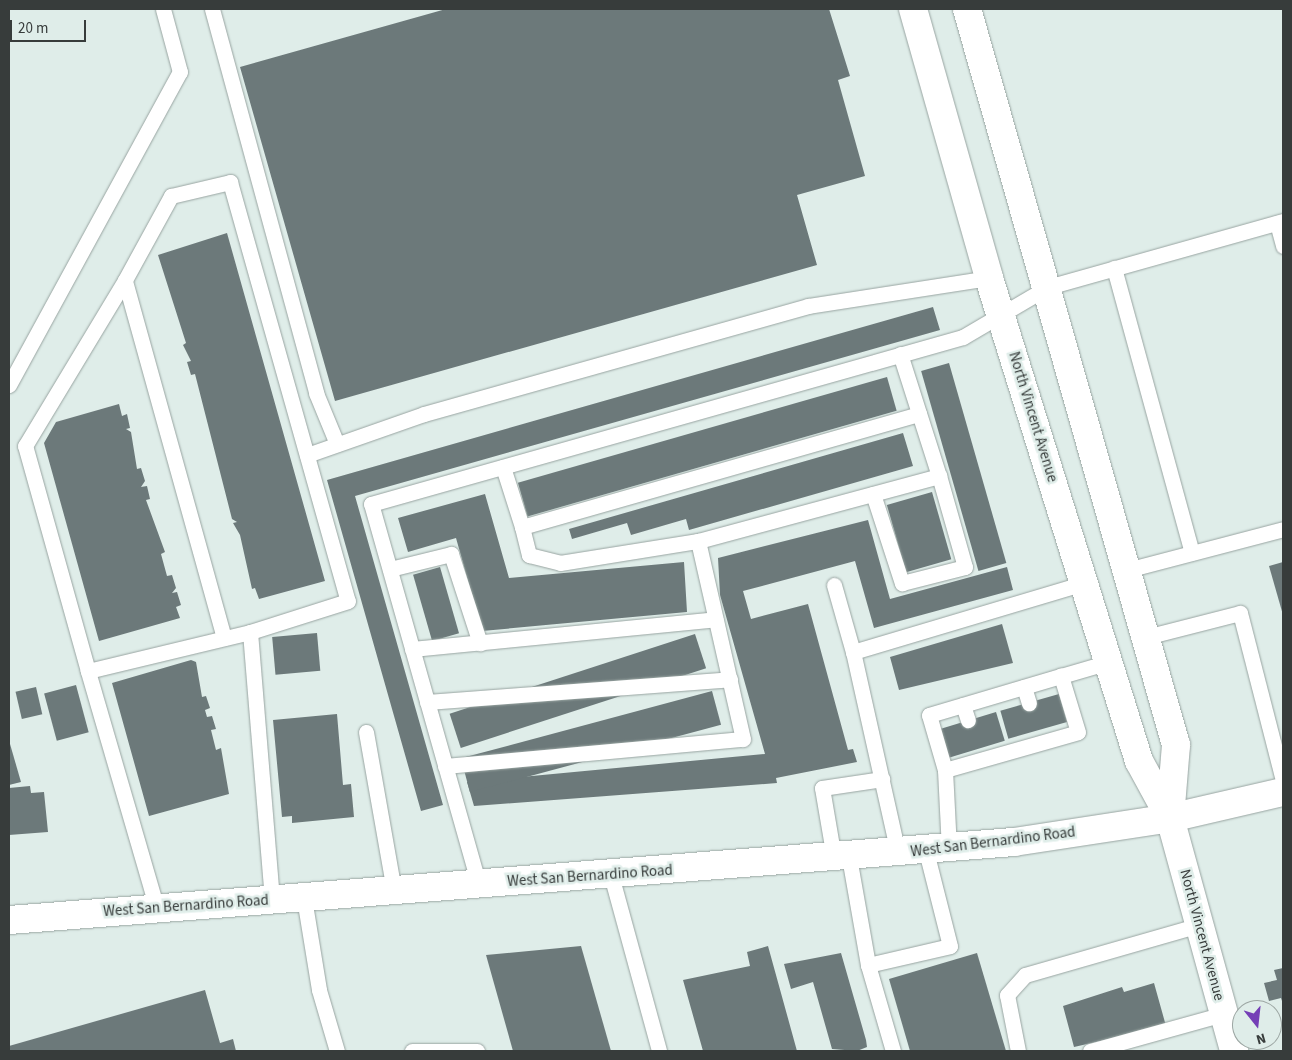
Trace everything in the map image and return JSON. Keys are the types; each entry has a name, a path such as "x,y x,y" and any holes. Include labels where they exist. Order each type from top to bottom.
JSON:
{"street":[{"name":"North Vincent Avenue","path":"913,9 989,278 1139,761 1170,818 1234,1051"},
{"name":"North Vincent Avenue","path":"967,9 1048,287 1176,745 1170,818"},
{"name":"West San Bernardino Road","path":"9,920 937,850 1170,818 1283,792"}],"lane":[{"path":"9,385 180,72 163,9"},
{"path":"212,9 316,393 337,444"},
{"path":"88,671 250,632 348,601 230,182 170,196 125,280 25,446 88,671 157,909"},
{"path":"479,885 371,504 963,336 1000,312 1048,287 1114,268 1280,222 1283,246"},
{"path":"1114,268 1192,553"},
{"path":"307,455 424,414 808,306 989,278"},
{"path":"125,280 224,638"},
{"path":"873,494 902,583 965,567 939,476 900,354"},
{"path":"522,527 919,414"},
{"path":"503,467 529,555 560,563 698,541 939,476"},
{"path":"1127,570 1283,529"},
{"path":"445,766 744,739 698,541"},
{"path":"390,569 451,554 480,643"},
{"path":"853,652 1084,583"},
{"path":"834,585 853,652 898,853"},
{"path":"1146,638 1240,613 1283,781"},
{"path":"412,649 716,619"},
{"path":"250,632 272,900"},
{"path":"868,965 950,946 937,850 945,770 928,715 1109,662"},
{"path":"945,770 979,754 1039,737 1078,732 1061,676"},
{"path":"427,702 730,679"},
{"path":"1024,687 1029,703"},
{"path":"963,705 968,720"},
{"path":"366,732 394,891"},
{"path":"882,779 822,788 842,858 868,965 893,1051"},
{"path":"611,875 659,1051"},
{"path":"304,898 319,990 336,1051"},
{"path":"1018,1051 1007,1009 1010,986 1025,975 1067,961 1199,925"},
{"path":"1090,1051 1223,1014"},
{"path":"412,1051 477,1051"}],"building":[{"path":"446,9 829,9 850,76 838,80 865,176 797,195 817,265 335,401 240,67"},
{"path":"227,233 325,581 259,599 255,588 252,589 240,535 233,523 237,522 232,519 195,374 191,375 187,362 191,361 183,345 186,343 158,255"},
{"path":"933,307 940,330 355,496 443,805 421,811 327,480"},
{"path":"949,363 1006,563 978,571 921,371"},
{"path":"887,377 897,411 528,516 518,483"},
{"path":"119,404 122,416 127,414 130,428 126,429 131,432 137,469 141,468 145,481 141,487 147,486 150,499 146,500 165,552 161,554 167,576 172,575 176,588 172,593 177,592 181,605 176,607 180,618 99,641 44,443 56,422"},
{"path":"903,433 913,466 689,530 686,519 631,535 627,523 572,539 569,529"},
{"path":"932,492 951,559 906,572 887,505"},
{"path":"485,494 509,578 684,562 687,612 482,631 456,538 408,552 398,518"},
{"path":"868,520 890,599 1007,567 1013,590 874,628 855,561 743,591 751,619 808,604 848,750 853,749 857,762 776,778 777,783 474,806 467,782 765,754 720,595 718,558"},
{"path":"1283,562 1283,615 1269,566"},
{"path":"440,567 459,633 432,641 413,575"},
{"path":"1002,624 1013,663 899,690 890,657"},
{"path":"317,633 320,671 275,675 272,637"},
{"path":"695,634 706,668 461,748 450,714"},
{"path":"191,660 196,662 202,697 206,696 210,708 205,710 207,717 212,716 216,729 211,730 216,750 221,748 229,794 149,816 112,683"},
{"path":"76,685 89,732 57,741 44,694"},
{"path":"36,687 42,714 22,719 16,692"},
{"path":"712,691 721,725 470,792 461,758"},
{"path":"1059,694 1067,722 1008,739 1000,711"},
{"path":"996,712 1005,741 946,759 938,730"},
{"path":"337,714 343,785 351,784 354,817 292,823 292,816 282,817 273,720"},
{"path":"9,745 21,782 9,785"},
{"path":"30,786 31,793 44,792 48,832 9,835 9,788"},
{"path":"581,946 611,1051 513,1051 486,955"},
{"path":"768,946 797,1051 703,1051 683,980 750,966 747,952"},
{"path":"841,953 866,1040 867,1047 857,1051 832,1049 813,982 791,989 784,964"},
{"path":"977,953 1006,1051 910,1051 889,979"},
{"path":"1283,968 1283,1004 1281,998 1269,1000 1264,983 1277,980 1274,970"},
{"path":"1154,983 1166,1026 1074,1047 1063,1006 1122,987 1124,992"},
{"path":"205,990 220,1043 233,1039 236,1051 9,1051 9,1046"}]}
